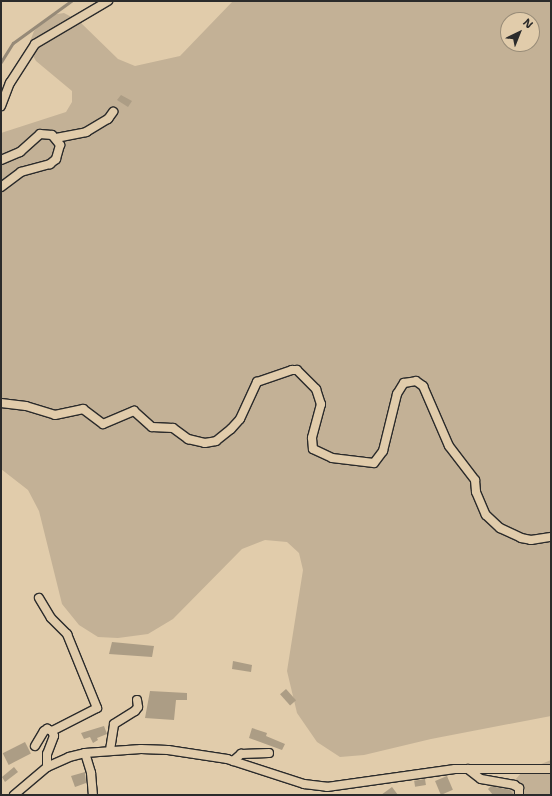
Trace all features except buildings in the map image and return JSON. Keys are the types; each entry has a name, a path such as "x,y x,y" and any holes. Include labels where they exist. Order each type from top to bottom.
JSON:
{"street":[{"path":"1,106 10,83 35,44 108,1"},
{"path":"56,138 86,132 108,120 113,112"},
{"path":"1,160 20,152 40,134 46,133 56,138 60,145 56,159 44,166 21,172 1,187"},
{"path":"1,403 26,406 55,415 83,409 103,424 134,411 152,427 173,428 188,439 205,443 216,441 231,429 240,419 257,382 292,370 297,370 316,389 322,404 312,438 313,448 332,458 374,463 383,451 397,394 404,383 416,381 423,386 448,446 475,480 476,492 486,515 500,528 521,538 531,540 551,537"},
{"path":"35,746 44,731 47,729 52,731 97,708 67,634 51,618 39,598"},
{"path":"110,750 114,724 135,711 138,707 137,700"},
{"path":"47,767 47,754 54,736 52,731"},
{"path":"14,795 47,767 85,753 110,750 168,750 233,761 304,784 327,787 342,786 435,771 468,769 551,769"},
{"path":"85,753 91,773 93,795"},
{"path":"233,761 241,754 269,753"},
{"path":"468,769 476,777 514,784 519,788 519,795"},
{"path":"342,786 346,795"}],"shaded area":[{"path":"233,1 551,1 551,716 431,739 364,755 340,757 317,742 297,713 287,671 303,570 299,553 287,542 265,540 242,549 173,619 148,634 118,638 98,637 79,625 62,604 39,511 28,490 1,469 1,133 66,112 72,102 72,91 36,61 28,47 34,31 51,15 64,13 79,21 118,59 135,66 180,56"},
{"path":"551,760 551,795 502,795 522,772"}],"waterway":[{"path":"1,62 13,43 71,1"}]}
